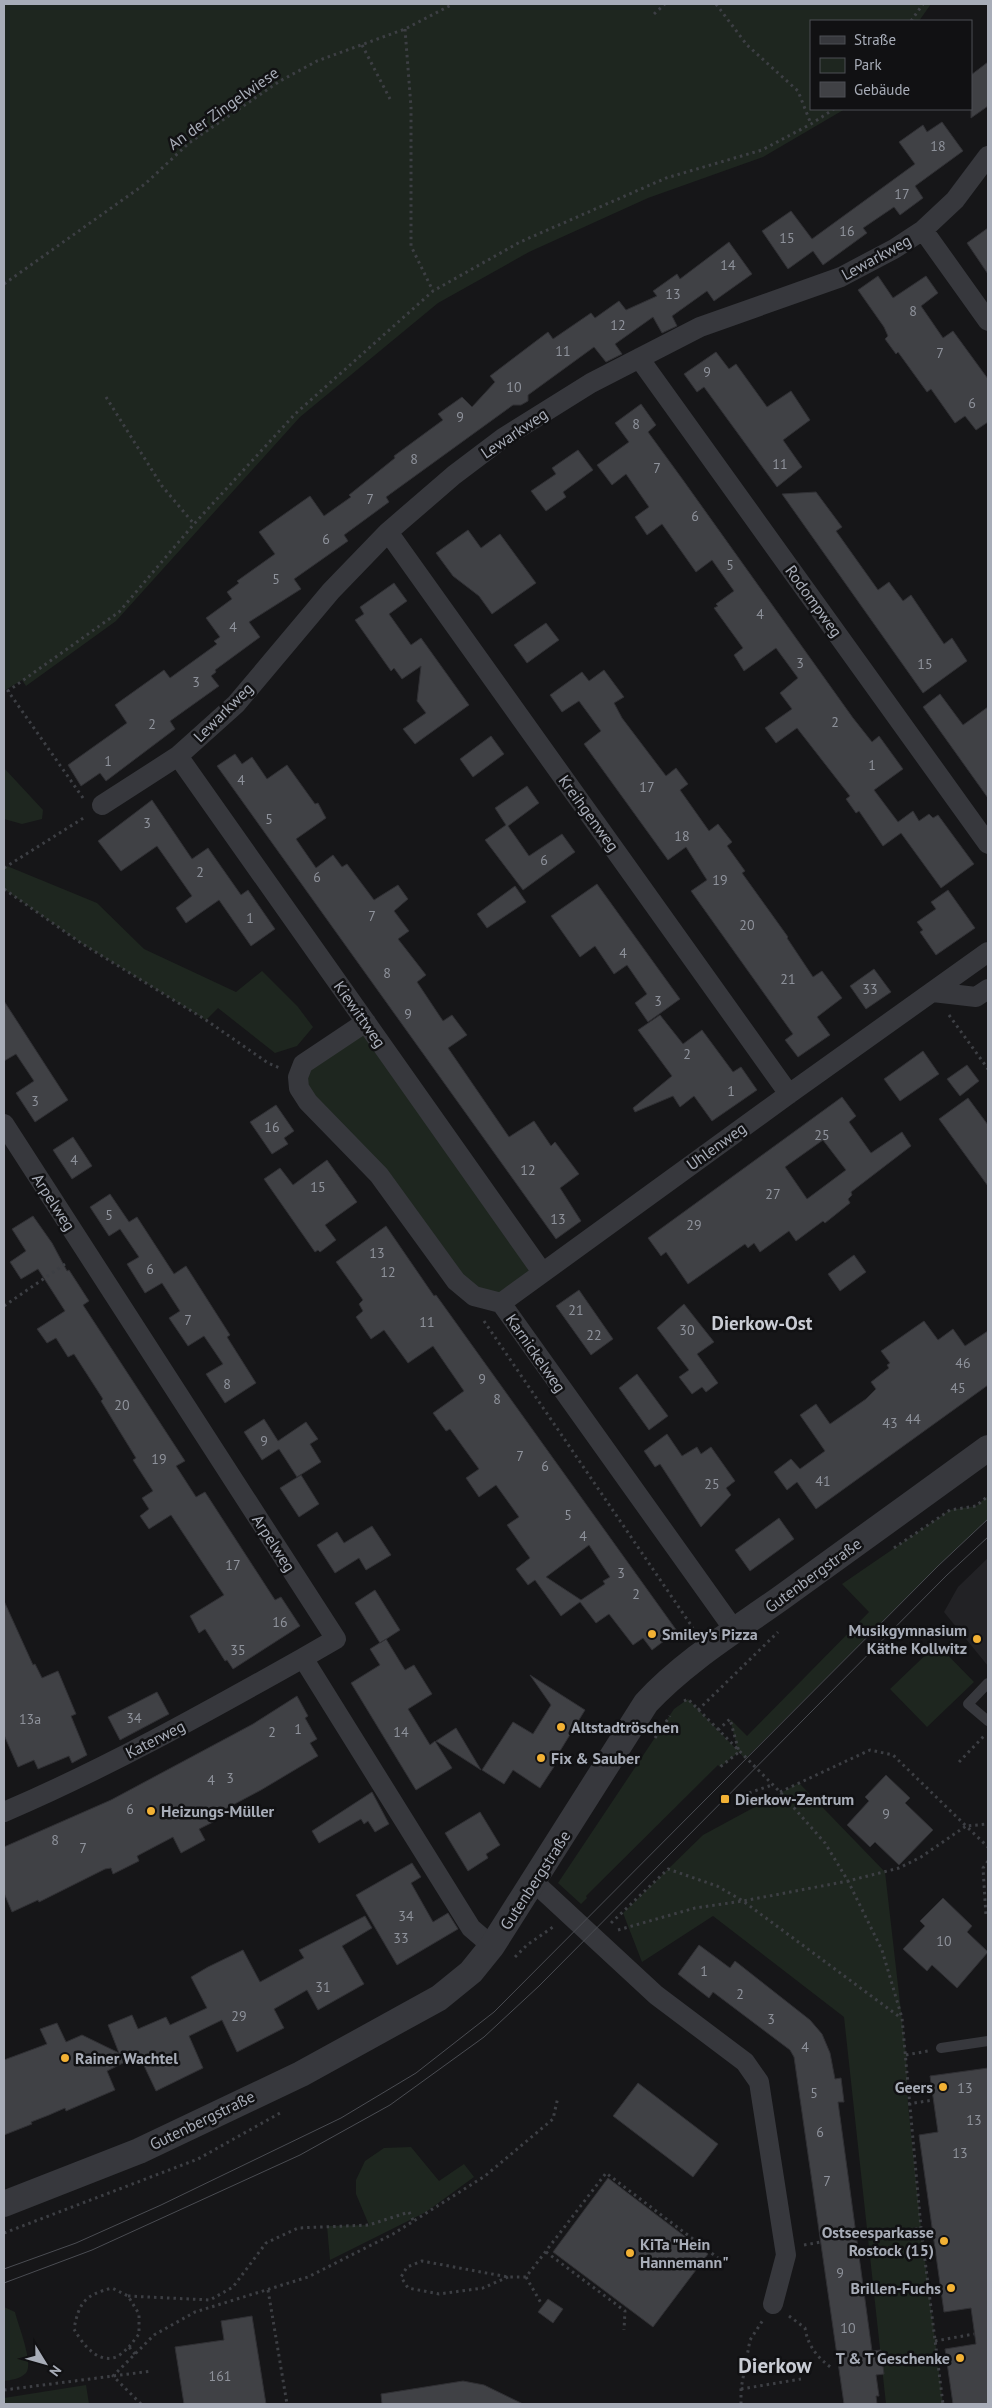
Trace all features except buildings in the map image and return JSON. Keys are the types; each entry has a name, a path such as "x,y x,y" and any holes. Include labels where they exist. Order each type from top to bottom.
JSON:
{"street":[{"name":"Lewarkweg","path":"97,809 178,756 236,704 331,591 388,532 454,475 503,438 591,383 700,327 841,277 894,249 923,230 955,200 988,156"},
{"path":"923,230 988,321"},
{"name":"Rodompweg","path":"639,358 988,844"},
{"name":"Kreihgenweg","path":"388,532 789,1094"},
{"name":"Kiewittweg","path":"178,756 542,1272"},
{"name":"Uhlenweg","path":"501,1303 988,952"},
{"path":"932,992 976,997 988,989"},
{"path":"298,1077 303,1064 366,1022"},
{"name":"Karnickelweg","path":"298,1077 299,1088 308,1102 379,1176 456,1280 474,1296 501,1303 735,1631"},
{"name":"Arpelweg","path":"4,1124 336,1639 303,1658"},
{"name":"Gutenbergstraße","path":"4,2204 139,2151 300,2074 439,1998 471,1972 492,1946 646,1702 677,1674 988,1448"},
{"path":"303,1658 471,1928 492,1946"},
{"name":"Katerweg","path":"5,1807 132,1752 303,1658"},
{"path":"534,1882 656,1995 745,2062 759,2082 786,2255 773,2304"}],"lane":[{"path":"988,1683 968,1704 988,1721"},
{"path":"941,2048 988,2041"}],"path":[{"name":"An der Zingelwiese","path":"4,284 144,184 189,143 250,101 317,62 405,29 453,4"},
{"path":"654,14 665,4"},
{"path":"716,4 748,45 798,91 811,124"},
{"path":"912,20 923,4"},
{"path":"405,29 411,107 411,246 433,291"},
{"path":"362,45 390,99"},
{"path":"4,694 118,612 194,524 296,414 433,291 520,242 657,182 762,150 811,124 832,110"},
{"path":"106,397 162,486 194,524"},
{"path":"5,866 97,809 8,691"},
{"path":"4,889 81,943 206,1020 268,1063 298,1077"},
{"path":"932,992 988,1069"},
{"path":"4,1306 85,1250"},
{"path":"478,1313 693,1628"},
{"path":"888,1552 950,1510 976,1506 988,1496"},
{"path":"698,1710 783,1626"},
{"path":"656,1692 674,1709 688,1699 780,1792 825,1843 848,1881 882,1950 902,2018 908,2104 921,2228 943,2404"},
{"path":"718,1730 730,1719 739,1752"},
{"path":"959,1762 988,1732"},
{"path":"780,1792 870,1750 893,1755 988,1847"},
{"path":"720,1767 739,1752"},
{"path":"743,1795 772,1785"},
{"path":"593,1938 695,1908 848,1881 899,1868 921,1857 966,1826 988,1824"},
{"path":"988,1860 983,1868 986,1916 988,1916"},
{"path":"593,1938 609,1921 612,1924 668,1869 717,1886 743,1901 902,2018"},
{"path":"906,2055 941,2048"},
{"path":"114,2376 154,2335 195,2312 308,2277 414,2222 485,2176 554,2119 558,2097"},
{"path":"908,2104 933,2100"},
{"path":"526,2277 606,2173 718,2258"},
{"path":"128,2296 139,2314 139,2334 129,2348 116,2357 99,2357 84,2346 74,2329 78,2307 97,2292 112,2288 128,2296 210,2300 232,2287 266,2243 298,2228 369,2225 409,2212 414,2222"},
{"path":"857,2237 921,2228"},
{"path":"546,2252 625,2311 624,2330"},
{"path":"508,2277 483,2288 439,2294 408,2288 401,2277 407,2267 422,2262 508,2277 526,2277"},
{"path":"526,2277 541,2302"},
{"path":"268,2290 287,2404"},
{"path":"210,2300 212,2308"},
{"path":"741,2404 741,2389 750,2340 773,2304 805,2328 807,2341 820,2359 833,2369"},
{"path":"935,2340 974,2334"},
{"path":"129,2348 135,2354"},
{"path":"4,2390 152,2371"},
{"path":"114,2376 141,2404"},
{"path":"741,2389 801,2379"}],"shaded area":[{"name":"Musikgymnasium Käthe Kollwitz","path":"988,1558 988,1666 944,1612 958,1587"}],"green space":[{"path":"4,4 931,4 920,20 810,20 810,110 843,110 763,157 648,198 529,252 438,303 300,417 116,621 26,686 22,680 4,691"},
{"path":"4,768 43,810 42,819 22,824 4,819"},
{"path":"7,866 97,903 144,949 236,992 262,971 298,1007 313,1027 297,1046 275,1053 218,1008 206,1020 81,943 4,889 4,868"},
{"path":"366,1022 542,1272 501,1303 474,1296 308,1102 303,1064"},
{"path":"988,1496 988,1519 938,1566 745,1759 739,1752 720,1767 718,1765 586,1896 587,1898 581,1904 558,1883 674,1709 688,1699 738,1751 730,1719 747,1736 869,1612 842,1584 950,1510 976,1506"},
{"path":"937,1644 974,1682 927,1727 890,1689"},
{"path":"799,1783 885,1872 906,2055 908,2104 921,2228 943,2404 886,2404 844,2017 713,1916 642,1962 623,1913 703,1835"},
{"path":"411,2147 439,2181 464,2164 474,2177 426,2212 330,2260 327,2226 369,2225 356,2194 356,2180 365,2161 384,2148"},
{"path":"4,2307 15,2312 25,2344 28,2368 24,2375 4,2381"},
{"path":"86,2385 89,2404 4,2404 4,2398"}],"tram line":[{"path":"4,2269 76,2243 161,2205 341,2118 416,2073 494,2012 938,1566 988,1519"},
{"path":"4,2283 92,2250 300,2155 390,2105 484,2037 539,1986 947,1575 988,1537"}],"place":[{"name":"Smiley's Pizza","path":"652,1634"},
{"name":"Musikgymnasium Käthe Kollwitz","path":"977,1639"},
{"name":"Altstadtröschen","path":"561,1727"},
{"name":"Fix & Sauber","path":"541,1758"},
{"name":"Dierkow-Zentrum","path":"725,1799"},
{"name":"Heizungs-Müller","path":"151,1811"},
{"name":"Rainer Wachtel","path":"65,2058"},
{"name":"Geers","path":"943,2087"},
{"name":"Ostseesparkasse Rostock (15)","path":"944,2241"},
{"name":"KiTa \"Hein Hannemann\"","path":"630,2253"},
{"name":"Brillen-Fuchs","path":"951,2288"},
{"name":"T & T Geschenke","path":"960,2358"}],"district":[{"name":"Dierkow-Ost","path":"762,1323"},
{"name":"Dierkow","path":"775,2365"}]}
